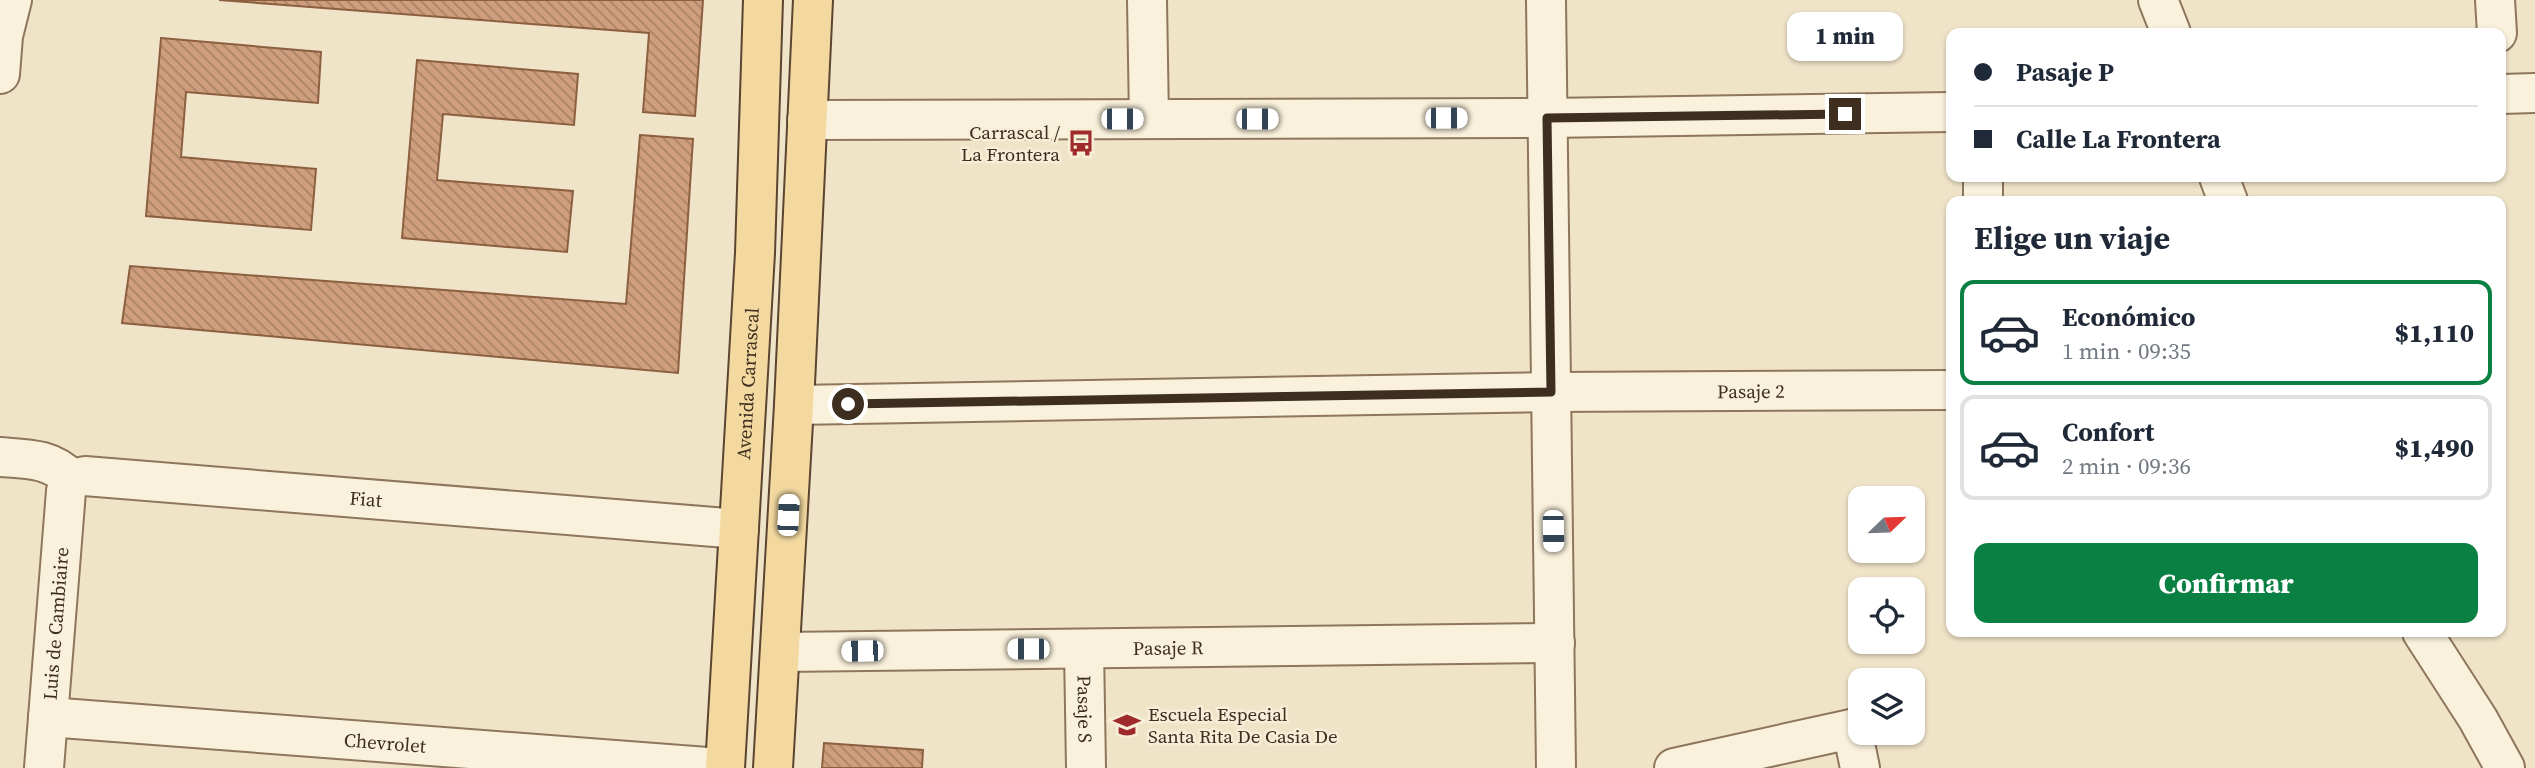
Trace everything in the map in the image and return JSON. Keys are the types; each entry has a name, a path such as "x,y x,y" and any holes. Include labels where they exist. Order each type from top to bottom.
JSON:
{"main road":[{"name":"Avenida Carrascal","path":"722,768 755,253 763,0"},
{"path":"774,768 813,0"}],"street":[{"path":"1147,0 1149,119"},
{"path":"1546,0 1556,768"},
{"path":"2158,0 2169,28"},
{"path":"2495,0 2497,28"},
{"path":"0,74 5,24"},
{"path":"2506,94 2535,93"},
{"path":"807,120 1547,118 1946,112"},
{"name":"Pasaje 2","path":"794,405 1551,392 1946,390"},
{"path":"0,457 46,461 71,479"},
{"name":"Fiat","path":"71,479 85,476 739,529"},
{"name":"Luis de Cambiaire","path":"44,768 65,491 71,479"},
{"path":"2425,637 2514,764"},
{"name":"Pasaje R","path":"780,652 1555,642"},
{"name":"Pasaje S","path":"1084,649 1086,768"},
{"name":"Chevrolet","path":"48,717 722,768"},
{"path":"1674,768 1848,730"},
{"path":"1858,745 1860,768"}],"building":[{"path":"219,0 703,0 695,116 643,112 649,33"},
{"path":"161,38 321,52 318,103 186,92 181,157 316,169 311,230 146,216"},
{"path":"417,60 578,74 574,125 443,114 437,180 573,191 567,252 402,238"},
{"path":"640,135 693,139 678,373 122,323 130,266 626,304"},
{"path":"824,743 923,750 922,768 822,768"}],"place":[{"name":"Carrascal / La Frontera","path":"1081,143"},
{"name":"Escuela Especial Santa Rita De Casia De","path":"1127,725"}],"route":[{"path":"848,404 1551,392 1547,118 1845,114"}]}
